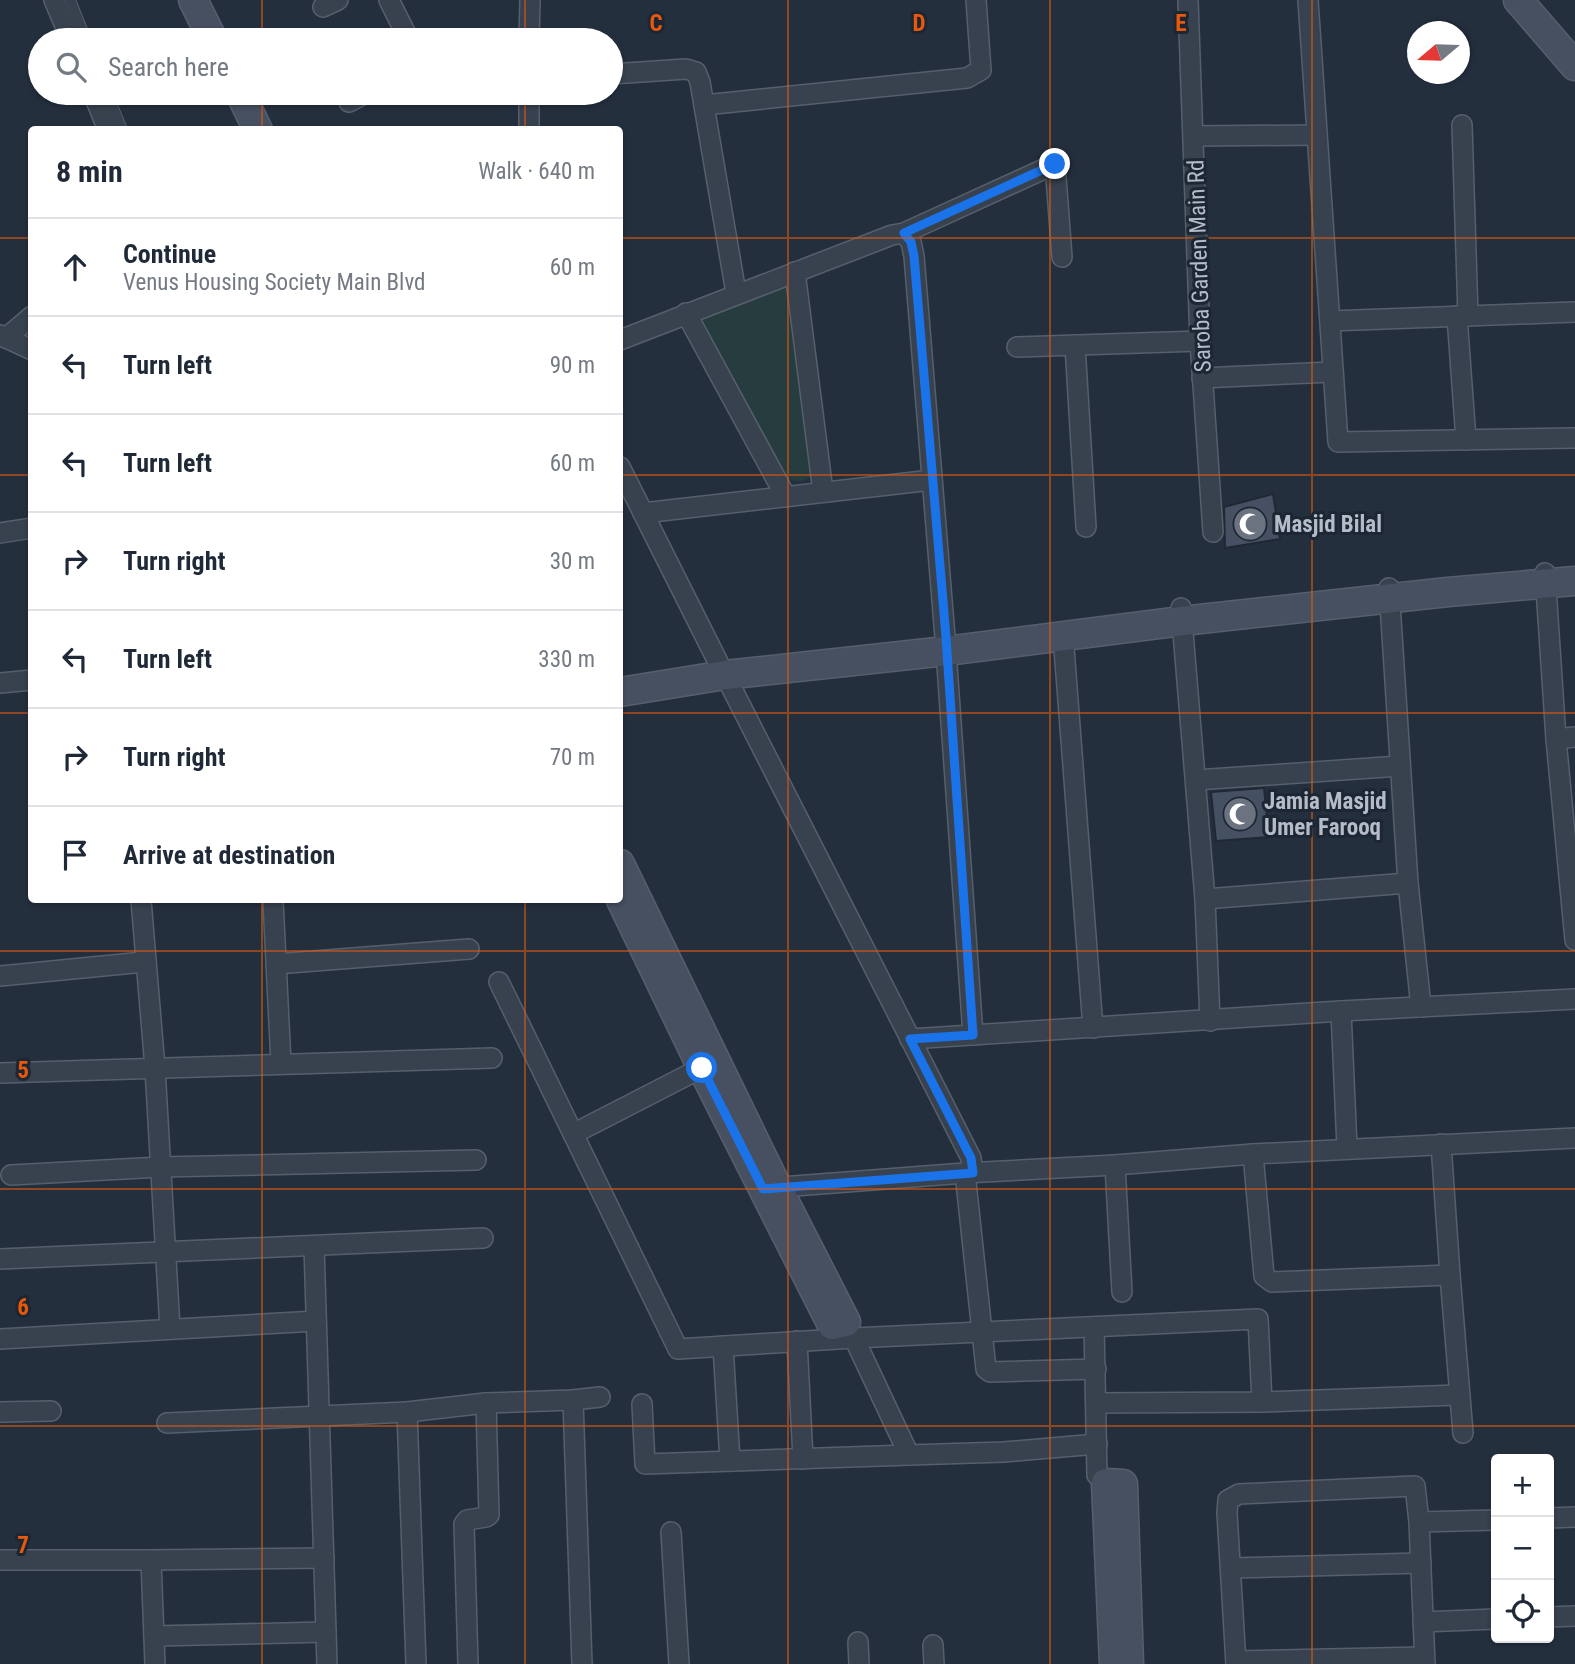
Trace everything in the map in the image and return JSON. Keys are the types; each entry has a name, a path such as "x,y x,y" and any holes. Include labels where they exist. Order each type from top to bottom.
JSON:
{"street":[{"path":"54,0 66,28"},
{"path":"176,0 190,28"},
{"path":"193,0 207,28"},
{"path":"389,0 403,28"},
{"path":"529,28 530,0"},
{"path":"704,105 967,78 981,70 976,0"},
{"name":"Saroba Garden Main Rd","path":"1188,0 1195,136 1200,341 1213,531"},
{"path":"1308,0 1338,442 1575,438"},
{"path":"1518,0 1575,66"},
{"path":"1539,0 1575,40"},
{"path":"623,73 686,69 696,72 736,293"},
{"path":"98,105 106,126"},
{"path":"228,105 238,126"},
{"path":"246,105 256,126"},
{"path":"529,105 529,126"},
{"path":"1462,125 1462,316 1466,440"},
{"path":"1195,136 1317,135"},
{"path":"623,339 736,293 892,235 904,233 1055,164 1062,257"},
{"path":"904,233 911,242 914,256 946,644 973,1035"},
{"path":"795,272 823,492"},
{"path":"1330,321 1575,312"},
{"path":"685,313 786,496"},
{"path":"28,319 3,337 28,348"},
{"path":"1017,347 1200,341"},
{"path":"1074,345 1086,527"},
{"path":"1202,378 1332,372"},
{"path":"623,473 971,1158 969,1173 986,1369 990,1372 1096,1369"},
{"path":"643,513 932,480"},
{"path":"0,533 28,529"},
{"path":"623,678 946,644 1182,614 1546,578 1575,569"},
{"path":"1546,578 1575,582"},
{"path":"1546,578 1566,738 1575,940"},
{"path":"1390,594 1399,766 1421,1007"},
{"path":"1182,614 1205,900 1210,1021"},
{"path":"1063,629 1093,1028"},
{"path":"623,691 721,669"},
{"path":"0,683 28,680"},
{"path":"1196,780 1399,766"},
{"path":"623,871 709,1065"},
{"path":"1205,900 1408,883"},
{"path":"141,903 155,1068 170,1329"},
{"path":"273,903 281,1065"},
{"path":"623,903 909,1455"},
{"path":"276,964 469,949"},
{"path":"0,976 144,962"},
{"path":"499,982 678,1349 797,1341 844,1328 981,1333 1258,1319 1262,1402"},
{"path":"910,1039 1210,1021 1341,1010 1575,999"},
{"path":"1341,1010 1347,1148"},
{"path":"0,1073 492,1058"},
{"path":"573,1134 709,1065"},
{"path":"770,1188 1347,1148 1575,1138"},
{"path":"1441,1144 1462,1433"},
{"path":"1254,1154 1264,1276 1272,1282 1450,1275"},
{"path":"11,1175 161,1167 476,1160"},
{"path":"1115,1166 1122,1292"},
{"path":"0,1259 483,1238"},
{"path":"314,1246 327,1664"},
{"path":"0,1339 316,1321"},
{"path":"1094,1327 1097,1475 1106,1483 1122,1484 1129,1664"},
{"path":"797,1341 803,1459"},
{"path":"723,1346 730,1461"},
{"path":"1097,1404 1262,1402 1458,1395"},
{"path":"167,1423 319,1418 600,1396"},
{"path":"573,1400 582,1664"},
{"path":"468,1664 464,1524 467,1520 489,1515 486,1403"},
{"path":"642,1404 645,1464 1004,1452 1097,1444"},
{"path":"0,1412 51,1411"},
{"path":"407,1412 416,1664"},
{"path":"1106,1483 1114,1664"},
{"path":"1415,1486 1421,1563 1424,1661 1236,1662 1227,1513 1228,1500 1239,1494 1415,1486"},
{"path":"1554,1518 1575,1517"},
{"path":"1419,1522 1491,1520"},
{"path":"671,1532 679,1664"},
{"path":"0,1560 324,1558"},
{"path":"151,1560 155,1664"},
{"path":"1231,1568 1421,1563"},
{"path":"1554,1617 1575,1616"},
{"path":"1423,1622 1491,1619"},
{"path":"154,1636 326,1632"},
{"path":"858,1642 859,1664"}],"lane":[{"path":"70,0 81,28"},
{"path":"112,105 120,126"}],"green space":[{"path":"788,286 815,474 799,481 783,475 701,319"}],"building":[{"name":"Masjid Bilal","path":"1273,494 1280,539 1225,548 1224,507"},
{"name":"Jamia Masjid Umer Farooq","path":"1264,788 1269,837 1216,841 1211,792"}],"place":[{"name":"Masjid Bilal","path":"1250,524"},
{"name":"Jamia Masjid Umer Farooq","path":"1240,814"}],"route":[{"path":"702,1068 763,1189 973,1173 971,1158 910,1039 973,1035 946,637 914,256 911,242 904,233 1055,164"}]}
